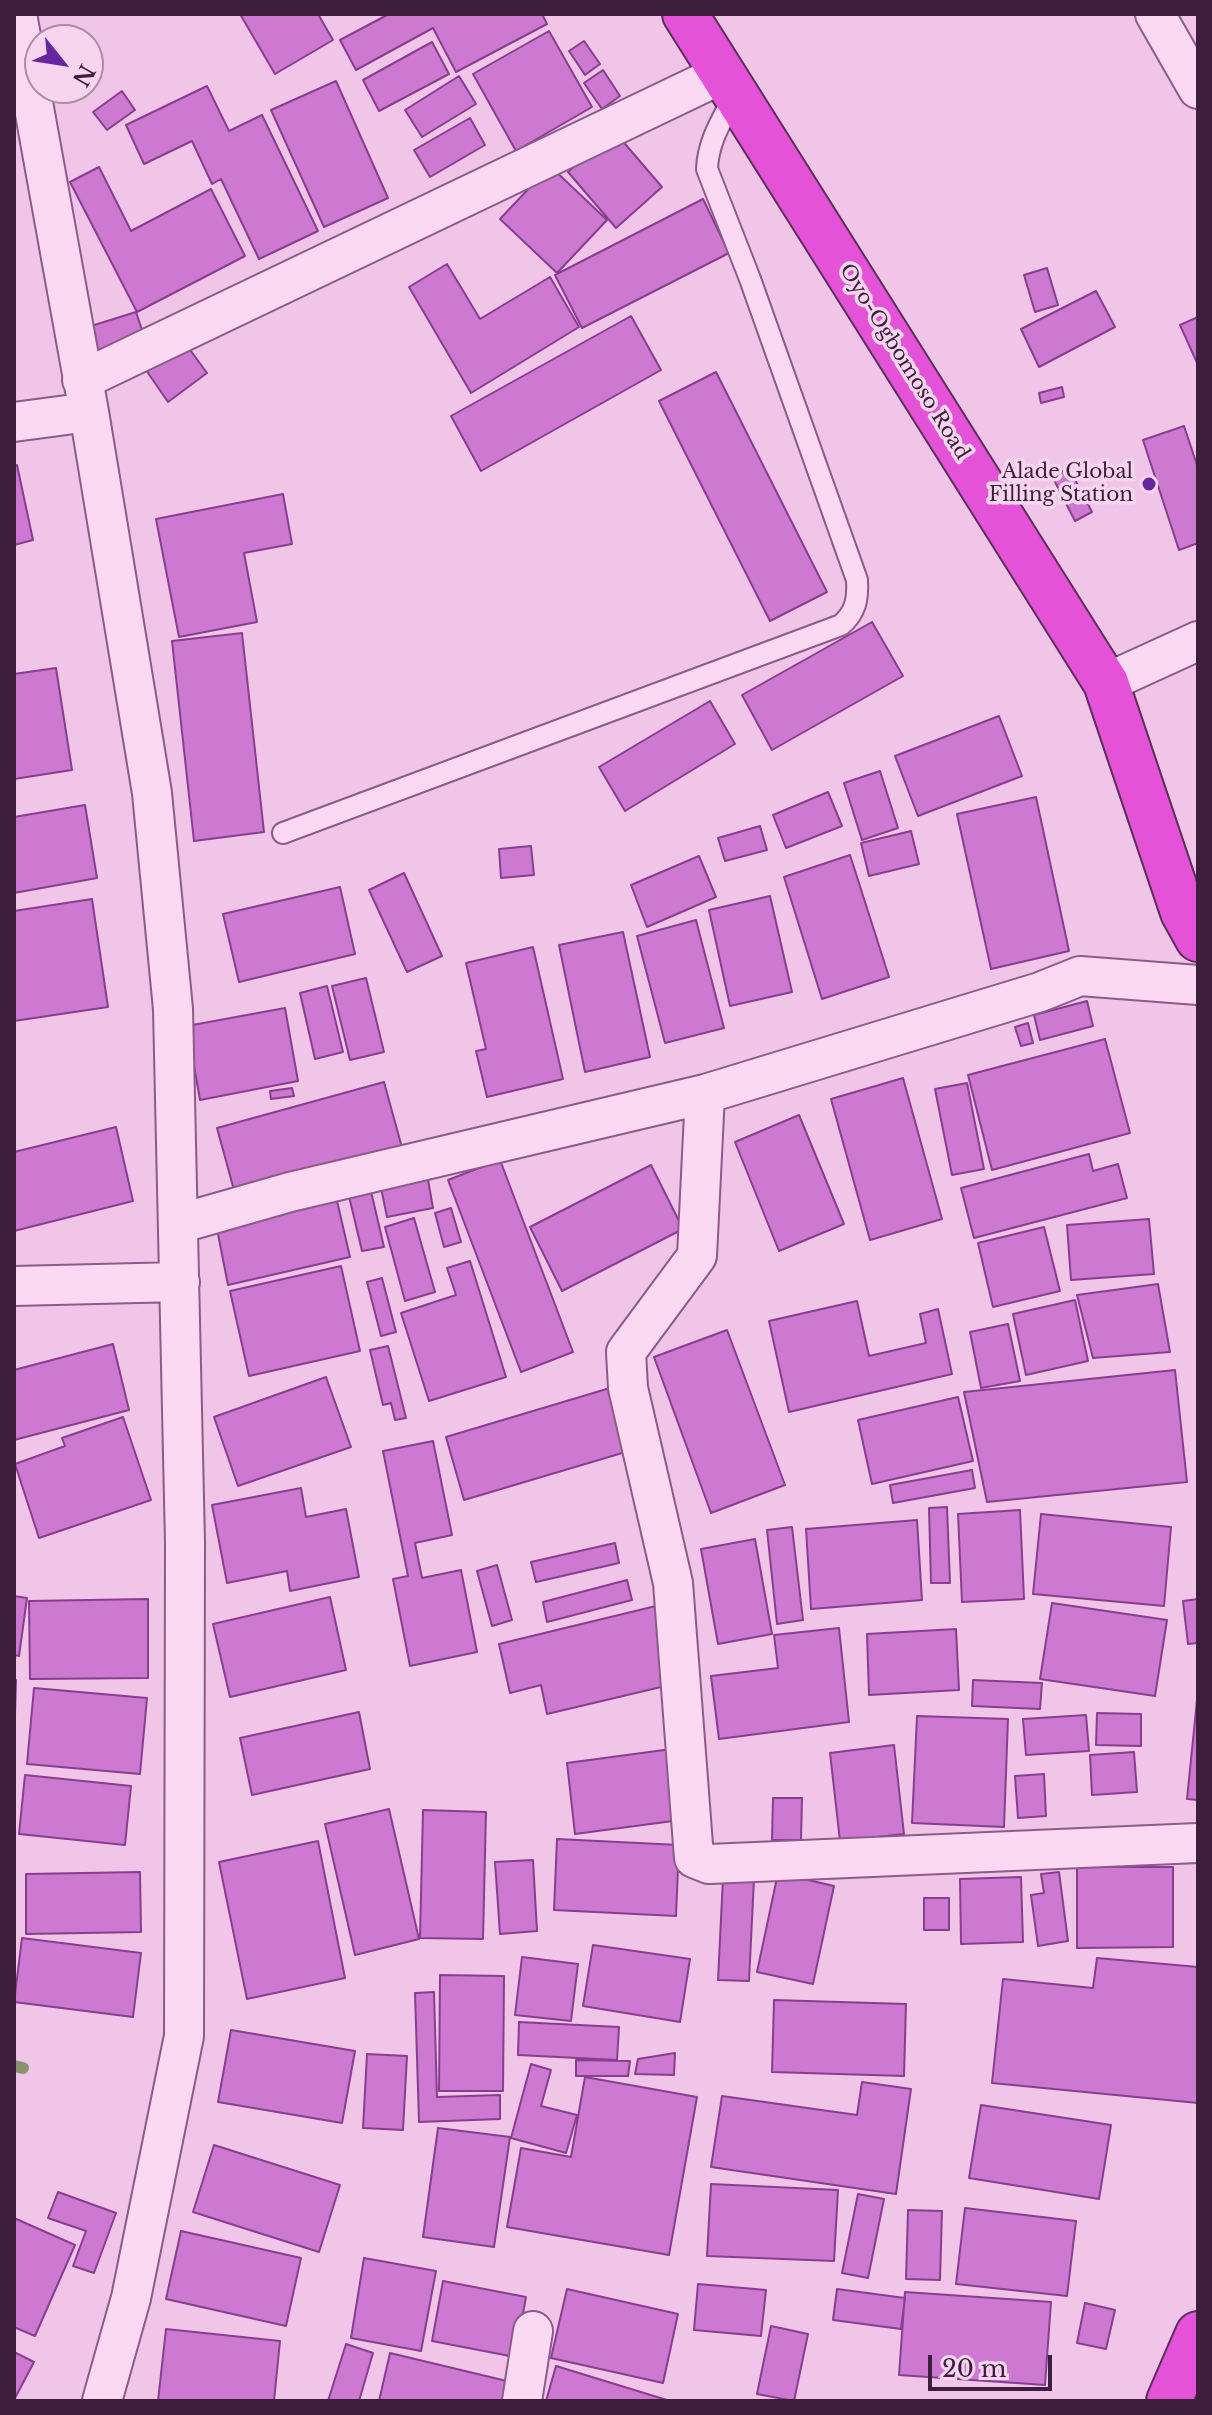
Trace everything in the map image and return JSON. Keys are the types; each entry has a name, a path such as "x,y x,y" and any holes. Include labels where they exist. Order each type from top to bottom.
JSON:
{"highway":[{"name":"Oyo-Ogbomoso Road","path":"685,14 1106,683 1183,912 1198,939"},
{"path":"1169,2401 1198,2334"}],"street":[{"path":"17,14 22,94 86,396 152,793 173,1009 185,1543 184,2036 131,2298 102,2401"},
{"path":"1155,14 1198,89"},
{"path":"14,422 86,396 730,84"},
{"path":"1106,683 1198,641"},
{"path":"178,1224 290,1192 705,1094 1040,992 1080,976 1198,985"},
{"path":"705,1094 697,1256 626,1352 628,1388 673,1583 694,1858 709,1864 1198,1843"},
{"path":"14,1286 180,1282"},
{"path":"522,2401 533,2331"}],"lane":[{"path":"283,833 841,625 851,616 858,598 857,580 750,279 707,169 707,153 730,84"}],"building":[{"path":"240,14 318,14 333,40 275,74"},
{"path":"389,14 542,14 547,24 456,72 433,28 356,70 340,40"},
{"path":"549,31 592,107 516,151 473,74"},
{"path":"584,41 600,64 585,75 569,51"},
{"path":"432,42 449,74 379,111 363,80"},
{"path":"603,70 620,96 602,109 584,83"},
{"path":"459,76 476,104 422,137 405,110"},
{"path":"336,81 388,198 324,227 271,110"},
{"path":"207,86 229,131 262,115 318,231 259,259 221,179 212,184 192,141 144,164 126,125"},
{"path":"122,91 135,110 107,130 93,112"},
{"path":"470,118 485,145 430,177 414,150"},
{"path":"614,131 662,187 616,228 568,172"},
{"path":"550,166 607,220 557,273 500,219"},
{"path":"99,167 131,231 211,189 245,256 137,312 70,182"},
{"path":"703,199 729,253 582,328 555,275"},
{"path":"447,264 480,319 550,277 579,327 471,393 409,287"},
{"path":"1047,268 1058,305 1035,312 1024,275"},
{"path":"1096,291 1115,327 1039,367 1021,329"},
{"path":"136,312 146,342 97,358 88,327"},
{"path":"631,316 661,370 481,471 451,416"},
{"path":"1198,317 1198,365 1180,325"},
{"path":"185,343 207,373 168,402 146,370"},
{"path":"716,372 827,592 770,621 659,401"},
{"path":"1062,387 1064,397 1041,403 1039,393"},
{"path":"1184,426 1198,468 1198,543 1179,550 1143,440"},
{"path":"17,465 33,540 14,545 14,466"},
{"path":"1069,468 1092,512 1075,521 1052,476"},
{"path":"283,494 292,544 244,553 257,622 179,637 156,519"},
{"path":"872,622 903,676 772,750 742,695"},
{"path":"242,633 264,832 194,841 172,641"},
{"path":"56,668 72,770 14,779 14,674"},
{"path":"710,701 735,744 625,811 599,767"},
{"path":"999,716 1022,776 918,816 895,756"},
{"path":"880,771 898,828 862,840 844,783"},
{"path":"828,792 842,826 786,848 773,815"},
{"path":"1036,797 1069,951 991,969 957,814"},
{"path":"85,805 97,878 14,893 14,817"},
{"path":"760,826 767,850 725,861 718,838"},
{"path":"911,831 919,864 869,876 861,843"},
{"path":"531,846 534,875 501,878 499,849"},
{"path":"850,855 889,977 822,999 784,877"},
{"path":"699,856 716,897 647,927 631,885"},
{"path":"404,873 442,956 407,972 369,890"},
{"path":"340,887 355,954 239,982 223,914"},
{"path":"770,896 792,992 730,1006 709,910"},
{"path":"92,899 108,1007 14,1021 14,911"},
{"path":"696,920 724,1028 665,1043 637,936"},
{"path":"623,932 650,1057 585,1072 559,945"},
{"path":"533,947 563,1079 487,1097 476,1051 486,1049 466,963"},
{"path":"366,978 384,1052 350,1060 332,986"},
{"path":"327,986 343,1052 315,1059 300,993"},
{"path":"1087,1001 1093,1026 1040,1040 1034,1015"},
{"path":"285,1008 298,1081 200,1100 187,1026"},
{"path":"1028,1023 1033,1043 1021,1046 1015,1027"},
{"path":"1105,1039 1130,1133 992,1170 968,1075"},
{"path":"903,1078 942,1219 870,1240 831,1099"},
{"path":"384,1082 404,1155 237,1201 217,1128"},
{"path":"967,1083 984,1169 952,1175 935,1089"},
{"path":"292,1088 294,1096 271,1099 270,1091"},
{"path":"799,1115 844,1224 779,1251 735,1142"},
{"path":"116,1127 133,1201 14,1231 14,1152"},
{"path":"1089,1154 1093,1171 1118,1164 1127,1198 974,1238 961,1188"},
{"path":"500,1160 573,1352 521,1372 448,1180"},
{"path":"651,1165 683,1229 562,1291 530,1227"},
{"path":"427,1174 433,1208 387,1217 380,1183"},
{"path":"370,1187 384,1247 362,1251 348,1192"},
{"path":"334,1188 350,1257 228,1285 215,1219"},
{"path":"451,1208 461,1242 444,1247 435,1213"},
{"path":"414,1218 435,1292 405,1301 385,1227"},
{"path":"1149,1219 1154,1274 1071,1280 1067,1225"},
{"path":"1044,1227 1060,1291 993,1307 978,1243"},
{"path":"470,1261 506,1377 429,1401 401,1313 456,1295 447,1268"},
{"path":"341,1266 360,1351 249,1376 230,1291"},
{"path":"382,1278 396,1332 381,1336 367,1282"},
{"path":"1158,1284 1170,1352 1093,1358 1077,1295"},
{"path":"1075,1300 1088,1361 1026,1375 1013,1314"},
{"path":"857,1301 869,1356 926,1343 920,1314 938,1309 952,1374 789,1412 769,1321"},
{"path":"1008,1324 1020,1381 981,1388 970,1332"},
{"path":"727,1330 785,1485 711,1513 654,1357"},
{"path":"113,1344 129,1410 14,1440 14,1370"},
{"path":"388,1346 406,1418 395,1420 391,1403 383,1405 370,1350"},
{"path":"1175,1370 1187,1482 987,1502 964,1392"},
{"path":"326,1377 351,1447 238,1486 214,1417"},
{"path":"610,1388 629,1451 464,1500 446,1437"},
{"path":"958,1397 973,1461 872,1484 858,1420"},
{"path":"123,1417 151,1500 39,1538 15,1464 65,1446 62,1438"},
{"path":"433,1441 452,1535 415,1543 422,1578 461,1570 477,1652 410,1666 393,1579 408,1576 383,1451"},
{"path":"972,1470 975,1488 893,1503 890,1485"},
{"path":"301,1488 306,1517 346,1509 359,1577 290,1591 287,1571 227,1583 212,1505"},
{"path":"947,1507 950,1583 931,1583 929,1508"},
{"path":"1020,1510 1024,1599 962,1602 958,1514"},
{"path":"1041,1514 1171,1527 1164,1606 1033,1594"},
{"path":"917,1520 922,1600 811,1609 806,1529"},
{"path":"792,1527 803,1620 777,1624 767,1530"},
{"path":"755,1539 772,1634 718,1644 701,1549"},
{"path":"615,1543 619,1563 536,1582 531,1562"},
{"path":"497,1565 512,1620 492,1626 477,1571"},
{"path":"627,1580 632,1600 547,1622 543,1602"},
{"path":"14,1596 27,1598 19,1656 14,1655"},
{"path":"330,1597 346,1670 230,1697 213,1624"},
{"path":"148,1599 148,1678 30,1679 29,1601"},
{"path":"1198,1599 1198,1643 1188,1644 1183,1601"},
{"path":"1052,1603 1167,1620 1155,1696 1040,1679"},
{"path":"660,1605 678,1683 547,1714 541,1685 510,1693 499,1644"},
{"path":"839,1628 849,1722 719,1739 711,1676 778,1668 774,1635"},
{"path":"956,1629 959,1690 869,1695 867,1634"},
{"path":"16,1680 15,1715 14,1715"},
{"path":"973,1680 1042,1683 1040,1709 972,1706"},
{"path":"34,1688 147,1698 140,1774 27,1764"},
{"path":"1198,1700 1198,1800 1187,1799"},
{"path":"359,1712 370,1769 252,1795 240,1738"},
{"path":"1097,1713 1141,1714 1141,1746 1096,1745"},
{"path":"1086,1715 1089,1751 1026,1755 1023,1719"},
{"path":"917,1716 1008,1719 1004,1827 912,1823"},
{"path":"894,1745 904,1834 840,1841 830,1753"},
{"path":"679,1748 688,1819 575,1834 567,1763"},
{"path":"1134,1752 1137,1792 1092,1795 1090,1755"},
{"path":"1044,1774 1046,1816 1018,1818 1015,1776"},
{"path":"25,1775 131,1786 125,1845 19,1834"},
{"path":"773,1798 802,1798 801,1840 772,1840"},
{"path":"389,1809 419,1939 355,1955 325,1824"},
{"path":"423,1810 486,1812 483,1939 420,1938"},
{"path":"557,1839 679,1845 676,1916 554,1910"},
{"path":"318,1841 345,1978 247,1999 219,1862"},
{"path":"533,1860 537,1931 500,1934 495,1862"},
{"path":"1077,1867 1173,1867 1173,1947 1077,1948"},
{"path":"140,1872 141,1932 26,1934 26,1874"},
{"path":"1059,1872 1068,1941 1038,1946 1031,1895 1044,1893 1041,1874"},
{"path":"778,1873 834,1886 813,1984 757,1972"},
{"path":"1021,1877 1023,1942 961,1944 960,1879"},
{"path":"723,1878 754,1879 749,1981 718,1980"},
{"path":"924,1898 949,1898 949,1930 924,1930"},
{"path":"22,1938 141,1953 133,2017 14,2002"},
{"path":"593,1945 690,1959 680,2022 583,2006"},
{"path":"522,1957 578,1964 571,2021 515,2015"},
{"path":"1097,1958 1198,1967 1198,2103 992,2083 1003,1979 1093,1988"},
{"path":"440,1975 504,1976 503,2091 439,2091"},
{"path":"434,1992 437,2097 500,2095 500,2119 419,2122 415,1993"},
{"path":"774,2000 906,2004 904,2076 772,2072"},
{"path":"519,2022 619,2027 617,2060 518,2055"},
{"path":"231,2030 355,2051 342,2123 218,2102"},
{"path":"675,2053 674,2075 635,2074 638,2059"},
{"path":"367,2054 407,2056 403,2130 363,2128"},
{"path":"576,2060 630,2061 628,2076 576,2076"},
{"path":"531,2064 551,2070 541,2106 577,2115 566,2153 511,2138"},
{"path":"585,2077 697,2097 669,2255 507,2227 521,2148 571,2157"},
{"path":"862,2082 911,2089 896,2194 711,2167 722,2096 857,2115"},
{"path":"981,2105 1111,2125 1099,2199 969,2178"},
{"path":"438,2128 510,2137 494,2247 423,2237"},
{"path":"214,2145 340,2185 319,2252 193,2212"},
{"path":"711,2184 838,2190 834,2261 707,2256"},
{"path":"58,2192 116,2213 94,2273 73,2266 86,2231 48,2218"},
{"path":"858,2194 884,2199 868,2278 842,2273"},
{"path":"965,2208 1076,2221 1067,2296 956,2284"},
{"path":"908,2210 942,2211 940,2280 906,2279"},
{"path":"14,2218 75,2245 35,2336 14,2327"},
{"path":"181,2231 301,2258 286,2326 166,2299"},
{"path":"364,2258 436,2271 421,2351 351,2338"},
{"path":"443,2281 526,2297 515,2357 432,2341"},
{"path":"698,2284 766,2290 761,2336 694,2330"},
{"path":"567,2289 678,2314 663,2383 551,2358"},
{"path":"837,2289 905,2298 901,2329 833,2320"},
{"path":"905,2292 1051,2302 1045,2385 899,2375"},
{"path":"1085,2303 1115,2310 1106,2349 1077,2343"},
{"path":"771,2326 808,2334 794,2401 757,2394"},
{"path":"166,2329 280,2341 274,2401 158,2401"},
{"path":"346,2344 373,2353 359,2401 328,2401"},
{"path":"14,2352 34,2362 14,2400"},
{"path":"390,2353 515,2383 510,2401 379,2401"},
{"path":"556,2366 667,2400 546,2401"}],"waterway":[{"path":"14,2066 23,2068"}],"place":[{"name":"Alade Global Filling Station","path":"1149,484"}]}
